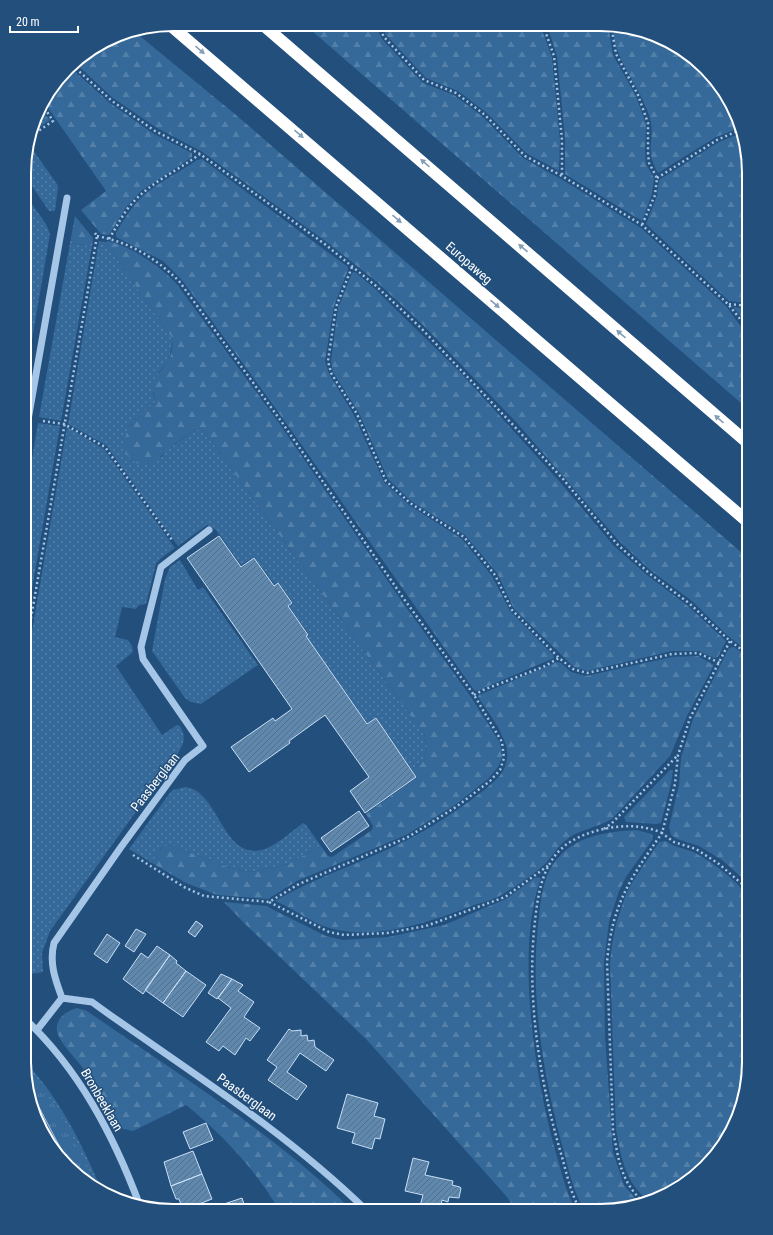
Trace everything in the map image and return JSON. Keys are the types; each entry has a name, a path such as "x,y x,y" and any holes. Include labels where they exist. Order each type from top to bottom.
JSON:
{"highway":[{"name":"Europaweg","path":"177,31 742,517"},
{"path":"270,31 742,438"}],"street":[{"path":"31,402 67,198"},
{"name":"Paasberglaan","path":"209,530 161,567 141,648 143,659 203,746 185,760 54,942 51,954 52,969 62,998 92,1002 98,1006 276,1133 328,1175 359,1204"},
{"path":"37,1030 62,998"},
{"name":"Bronbeeklaan","path":"31,1024 56,1050 78,1079 109,1135 137,1199"}],"path":[{"path":"381,31 384,37 424,80 456,93 485,115 525,156 562,176 642,225 728,304 742,324"},
{"path":"546,31 554,56 562,140 562,176"},
{"path":"612,31 616,54 638,95 648,123 649,163 657,178 655,195 642,225"},
{"path":"76,69 112,101 155,131 200,154 326,245 376,286 462,370 563,479 617,544 649,573 690,604 730,641 742,650"},
{"path":"37,132 53,121 46,110"},
{"path":"657,178 717,140 736,132"},
{"path":"109,239 128,208 143,193 161,179 200,154"},
{"path":"31,616 96,235 121,242 160,263 179,281 281,421 404,598 474,695 502,742 504,758 500,770 490,781 456,807 408,837 299,884 269,902"},
{"path":"352,267 336,307 328,361 331,373 357,414 386,481 410,503 464,537 495,574 512,610 559,658 573,669 586,673 672,654 698,653 720,663"},
{"path":"728,304 742,305"},
{"path":"31,419 64,424 105,447 180,552"},
{"path":"640,1198 627,1183 617,1151 613,1130 607,962 609,943 613,923 623,893 630,880 662,833 675,784 678,755 690,718 720,663 730,641"},
{"path":"474,695 559,658"},
{"path":"602,830 612,823 678,755"},
{"path":"121,847 184,887 204,896 269,902 329,932 344,935 387,933 426,926 505,897 549,865 566,843 581,835 602,830 637,826 651,828 662,833 674,842 696,849 719,864 742,884"},
{"path":"549,865 541,886 537,905 533,943 534,1006 547,1102 569,1184 578,1204"}],"green space":[{"path":"312,31 378,31 382,39 423,83 454,95 483,117 523,158 561,179 641,228 726,306 742,327 742,404"},
{"path":"384,31 542,31 552,57 560,140 559,171 526,153 487,113 458,91 426,78"},
{"path":"549,31 609,31 613,55 636,96 646,124 646,164 654,178 652,194 642,221 565,174 565,139 557,56"},
{"path":"614,32 646,39 671,50 694,66 707,79 718,94 727,110 735,130 716,137 658,173 652,159 652,130 647,110 623,63 614,38"},
{"path":"139,35 236,115 742,553 742,647 728,636 692,601 650,570 619,541 517,423 423,325 378,283 328,243 201,151 157,128 113,98 79,66 102,50"},
{"path":"75,71 110,103 154,134 192,153 192,157 141,191 127,206 109,235 101,234 81,210 106,191 47,107 66,79"},
{"path":"44,113 50,120 39,127"},
{"path":"737,135 741,155 742,302 729,301 646,224 657,196 659,180 719,142"},
{"path":"33,150 57,184 58,188 55,211 49,211 31,185"},
{"path":"202,159 348,267 334,306 325,361 329,374 354,415 384,482 409,505 462,539 492,576 510,611 553,655 554,658 477,691 474,690 284,420 182,280 163,261 116,237 116,233 125,218 144,195 197,160"},
{"path":"31,203 46,224 50,234 31,346"},
{"path":"75,216 93,238 92,246 70,243"},
{"path":"99,241 105,242 173,339 169,360 159,372 153,394 156,401 128,427 161,457 167,450 196,429 204,431 424,734 427,746 424,761 412,770 376,717 367,723 307,637 309,635 289,606 293,603 278,582 274,584 254,557 241,565 216,530 207,525 178,546 106,445 68,424"},
{"path":"109,241 128,248 145,258 176,283 279,423 401,600 471,697 500,743 502,757 498,767 488,779 455,805 406,835 297,881 268,899 217,895 186,883 152,863 161,848 171,845 227,867 250,872 288,864 321,846 328,856 332,857 372,830 373,826 366,814 417,777 412,770 424,761 427,746 424,734 204,431 196,429 150,463 139,464 129,457 123,449 128,427 156,401 153,383 169,359 172,351 173,339 105,242"},
{"path":"70,243 92,246 61,421 39,417"},
{"path":"355,272 374,288 460,372 560,482 614,546 647,575 688,606 726,641 718,657 714,658 699,651 672,651 587,671 574,667 514,609 497,573 465,535 411,501 388,479 359,413 333,372 331,361 338,308 352,273"},
{"path":"733,307 742,308 742,318"},
{"path":"38,423 60,426 31,594 31,465"},
{"path":"67,427 104,449 175,548 160,559 156,564 146,604 139,605 136,609 122,607 115,637 128,640 132,646 133,652 116,666 162,735 177,725 180,726 184,739 182,747 174,759 50,931 42,953 43,972 31,974 31,637"},
{"path":"180,560 198,590 203,587 258,665 201,704 191,702 185,698 152,651 165,579 170,567"},
{"path":"734,647 742,653 742,878 722,860 699,846 677,839 671,835 669,827 679,785 681,758 693,719 729,648"},
{"path":"698,656 714,665 687,716 670,756 612,819 570,837 559,846 548,861 541,867 519,884 499,896 439,918 404,928 368,932 350,932 325,927 275,901 308,884 391,848 416,835 444,819 474,798 497,778 503,771 507,759 506,744 493,718 478,697 479,695 557,662 561,663 571,672 586,676 672,657"},
{"path":"670,770 673,770 671,784 661,823 626,822 624,817"},
{"path":"185,787 197,791 206,800 230,836 239,846 251,850 265,849 280,841 303,823 321,846 288,864 250,872 227,867 171,845 161,848 152,863 129,849 169,794 173,790"},
{"path":"636,830 652,834 653,839 626,877 619,891 609,922 604,962 605,1035 613,1152 624,1185 636,1199 609,1204 582,1204 570,1175 556,1123 544,1064 537,1005 536,945 542,894 549,872 557,859 565,851 583,840 593,836"},
{"path":"666,841 695,853 717,867 742,889 742,1071 737,1099 731,1116 723,1133 707,1156 694,1169 679,1180 663,1189 644,1197 634,1186 625,1169 616,1129 610,963 616,924 626,894 659,842"},
{"path":"536,877 541,878 533,908 529,942 531,1019 542,1095 550,1130 566,1186 574,1204 512,1204 507,1197 366,1039 244,923 224,902 266,906 326,936 343,940 388,937 444,925 506,899"},
{"path":"77,1008 87,1011 190,1081 290,1155 346,1204 275,1204 260,1181 237,1153 225,1140 186,1105 133,1131 120,1128 90,1078 58,1036 58,1022 62,1016"},
{"path":"31,1069 48,1090 69,1122 98,1183 79,1169 70,1160 41,1112 34,1090"},
{"path":"31,1075 57,1109 81,1155 91,1178 79,1169 66,1156 50,1133 36,1099"}],"water":[{"path":"39,1107 62,1150 50,1133"}],"building":[{"path":"219,536 241,567 254,558 274,586 278,583 292,603 288,606 308,635 306,636 367,724 376,718 416,777 365,813 350,791 369,777 325,715 289,741 290,743 249,772 231,747 273,718 275,721 292,709 187,558"},
{"path":"359,811 369,826 331,852 321,838"},
{"path":"196,921 203,926 195,937 188,932"},
{"path":"136,929 146,934 134,952 125,946"},
{"path":"107,934 120,943 107,963 94,954"},
{"path":"157,946 170,955 143,994 123,979 141,953 148,958"},
{"path":"170,955 177,961 176,963 186,971 163,1003 145,990"},
{"path":"186,971 206,985 183,1017 163,1003"},
{"path":"221,974 232,979 217,999 208,993"},
{"path":"232,979 243,985 238,991 254,1002 244,1017 260,1028 250,1041 246,1038 235,1055 223,1046 219,1051 206,1042 231,1008 218,998"},
{"path":"289,1029 292,1031 301,1030 301,1036 307,1035 308,1041 314,1040 315,1047 334,1060 326,1071 300,1053 287,1072 307,1086 297,1100 268,1080 277,1067 267,1060"},
{"path":"347,1094 378,1103 374,1116 385,1119 380,1139 375,1138 372,1149 352,1143 355,1133 337,1128"},
{"path":"206,1123 213,1140 190,1149 183,1132"},
{"path":"193,1151 202,1174 171,1186 164,1162"},
{"path":"413,1158 429,1162 425,1175 453,1181 452,1185 461,1188 459,1198 449,1197 448,1202 442,1200 441,1204 421,1204 423,1195 405,1191"},
{"path":"202,1174 212,1199 199,1204 181,1204 179,1199 176,1199 171,1186"},
{"path":"242,1198 244,1204 224,1204"}]}
